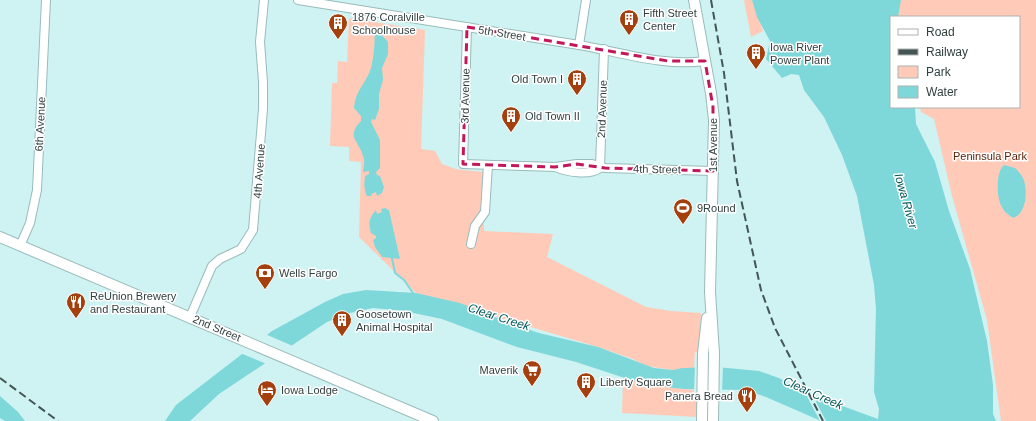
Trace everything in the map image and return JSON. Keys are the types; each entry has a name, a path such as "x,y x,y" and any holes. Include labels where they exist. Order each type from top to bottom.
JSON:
{"main road":[{"name":"1st Avenue","path":"694,0 713,107 710,292 714,353 713,421"},
{"name":"2nd Street","path":"0,237 241,338 433,421"},
{"name":"1st Avenue","path":"702,421 703,352 710,292"}],"street":[{"name":"6th Avenue","path":"20,246 30,223 37,190 46,0"},
{"name":"4th Avenue","path":"190,317 212,266 220,259 241,249 253,230 262,109 263,82 260,42 264,0"},
{"name":"5th Street","path":"298,0 676,62 705,61"},
{"path":"579,45 586,0"},
{"name":"3rd Avenue","path":"463,164 467,27"},
{"name":"2nd Avenue","path":"600,168 604,49"},
{"name":"4th Street","path":"463,164 555,167 577,164 592,164 600,168 713,171"},
{"path":"471,244 475,226 485,212 488,165"}],"highlighted area":[{"path":"467,27 668,61 705,61 713,107 713,171 605,168 577,164 555,167 463,164"}],"green space":[{"path":"744,0 752,0 763,31 751,37"},
{"name":"Peninsula Park","path":"868,0 1036,0 1036,421 1001,421 987,320 952,196 934,119 921,112 920,108 1020,108 1020,16 890,16"},
{"path":"349,18 425,30 421,149 435,151 442,164 456,169 483,172 484,231 553,234 547,257 646,307 671,311 701,313 699,352 695,352 694,368 673,370 646,366 633,359 598,347 416,293 359,237 361,162 349,161 349,147 330,146 332,83 337,83 338,61 347,62"},
{"path":"623,378 656,386 694,390 694,395 698,396 698,417 622,413"}],"water":[{"name":"Iowa River","path":"752,0 901,0 898,16 890,16 890,108 915,108 916,124 935,162 949,211 970,269 987,341 993,385 993,414 996,421 821,421 766,397 745,390 684,389 656,386 634,381 576,362 517,347 442,319 404,311 373,308 350,313 327,322 219,394 190,421 165,421 176,405 272,331 325,302 343,294 366,290 416,293 460,303 515,325 539,333 598,347 654,368 673,370 682,368 717,367 759,371 779,378 804,392 878,419 879,409 874,392 876,309 874,285 857,196 842,155 824,117 804,90 799,75 791,74 782,78 766,59 770,41 757,17"},
{"path":"379,29 380,33 388,42 388,54 382,68 383,80 379,94 379,109 375,120 372,119 371,122 380,140 380,168 376,172 377,175 380,176 384,187 382,193 377,196 376,192 371,194 372,196 367,196 364,184 365,176 369,174 369,171 363,172 364,158 354,135 356,127 361,121 361,116 354,108 356,97 371,68 375,34 374,31"},
{"path":"1004,165 1015,168 1023,178 1026,188 1024,206 1018,216 1013,218 1004,210 1000,203 998,179 1001,168"},
{"path":"385,208 389,210 400,259 382,257 375,247 373,240 376,236 371,233 370,221 376,210 377,214 382,212 381,209"},
{"path":"0,396 18,412 25,421 5,421 0,418"}],"pier":[{"path":"265,334 295,347 269,365 240,353"},
{"path":"695,365 723,366 722,391 694,392"},
{"path":"803,389 811,392 826,421 820,421"}],"waterway":[{"path":"392,258 395,273 404,280 413,293"}],"railway":[{"path":"711,0 724,73 737,181 761,290 775,328 823,421"},
{"path":"0,378 58,421"}],"place":[{"name":"Fifth Street Center","path":"629,36"},
{"name":"1876 Coralville Schoolhouse","path":"338,40"},
{"name":"Iowa River Power Plant","path":"756,70"},
{"name":"Old Town I","path":"577,96"},
{"name":"Old Town II","path":"511,133"},
{"name":"9Round","path":"683,225"},
{"name":"Wells Fargo","path":"265,290"},
{"name":"ReUnion Brewery and Restaurant","path":"76,319"},
{"name":"Goosetown Animal Hospital","path":"342,337"},
{"name":"Maverik","path":"532,387"},
{"name":"Liberty Square","path":"586,399"},
{"name":"Iowa Lodge","path":"267,407"},
{"name":"Panera Bread","path":"747,413"}],"water label":[{"name":"Clear Creek","path":"499,317"},
{"name":"Clear Creek","path":"813,393"}]}
